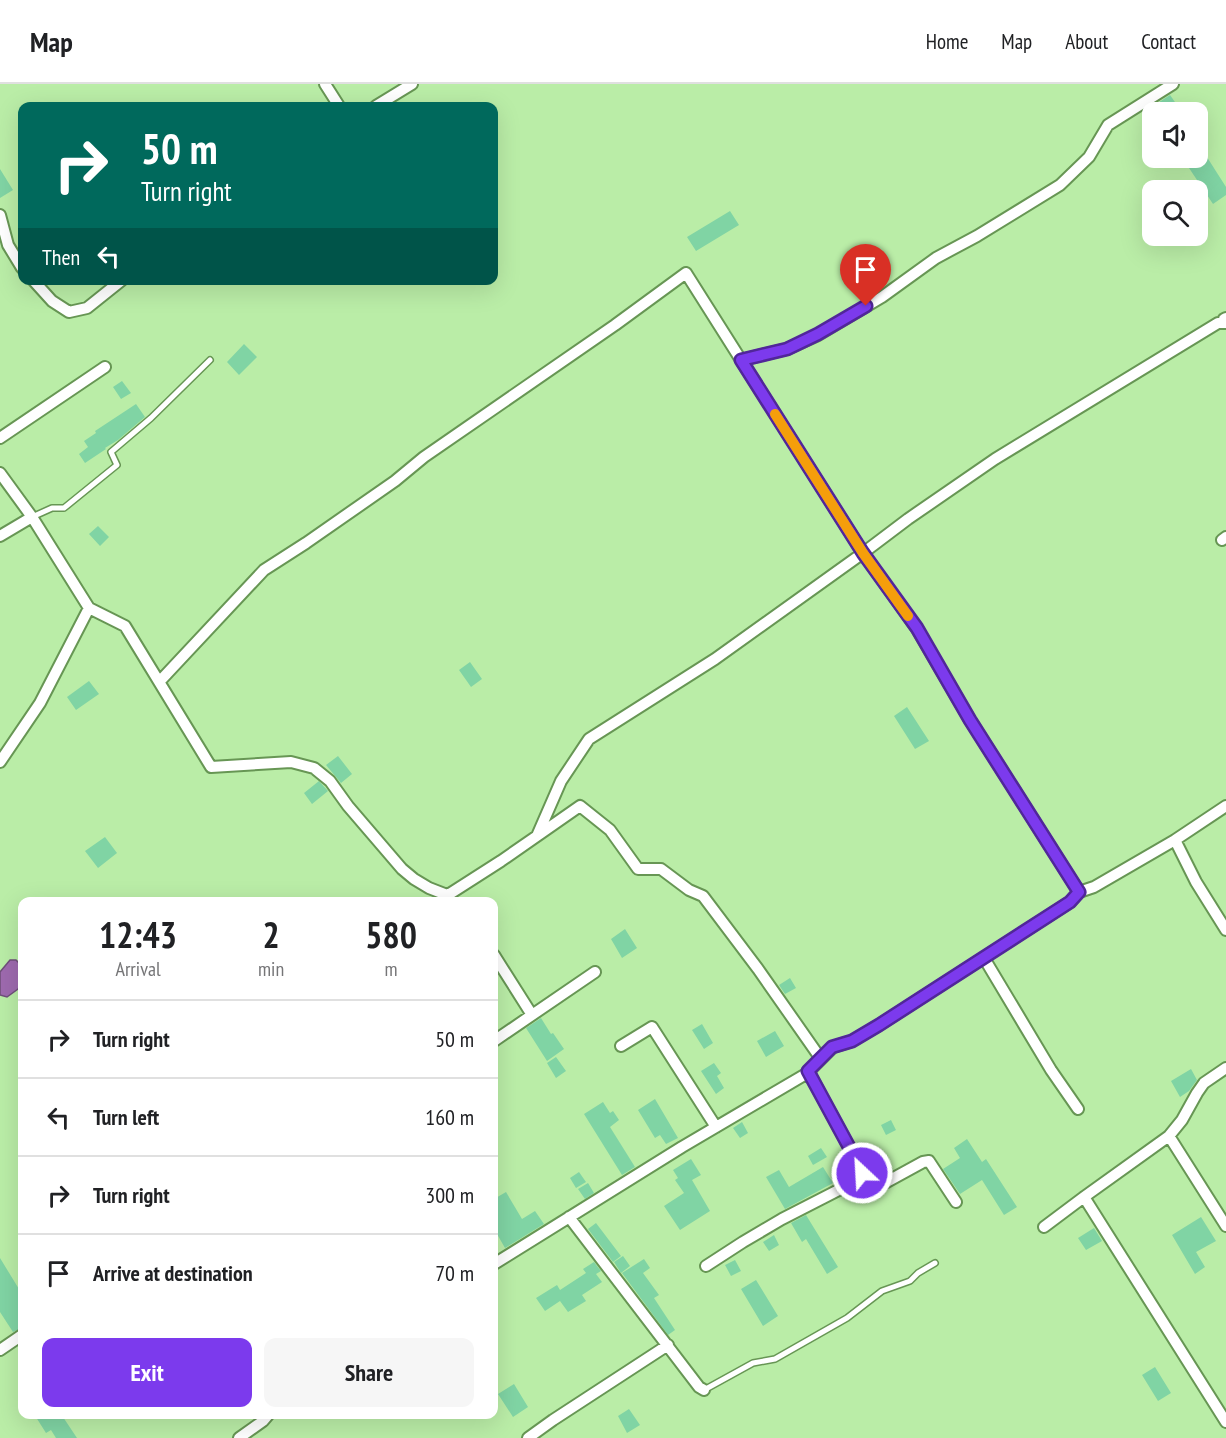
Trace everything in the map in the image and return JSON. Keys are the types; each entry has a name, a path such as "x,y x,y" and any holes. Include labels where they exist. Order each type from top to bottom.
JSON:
{"street":[{"path":"325,84 336,102"},
{"path":"383,102 412,84"},
{"path":"741,360 787,349 818,334 882,297 936,258 977,236 1060,184 1089,157 1108,125 1173,84"},
{"path":"0,215 8,245 18,261"},
{"path":"160,681 264,570 385,488 424,457 686,273 863,553 917,628 970,720 1079,892"},
{"path":"38,285 52,301 69,312 87,308 116,285"},
{"path":"537,837 561,781 590,739 715,659 995,459 1218,323 1225,323 1226,318"},
{"path":"0,438 105,367"},
{"path":"0,473 32,517 89,608 125,626 211,767 291,762 314,768 330,781 348,806 402,869 443,897"},
{"path":"0,536 32,517"},
{"path":"0,762 40,703 89,608"},
{"path":"449,897 580,806 610,830 638,869 661,869 689,890 703,896 821,1059"},
{"path":"498,1261 808,1071 832,1047 861,1036 1070,902 1079,892 1094,887 1175,840 1226,806"},
{"path":"1175,840 1196,882 1226,930"},
{"path":"984,958 1051,1070 1078,1109"},
{"path":"498,961 532,1015"},
{"path":"498,1038 595,972"},
{"path":"621,1046 652,1027 716,1127"},
{"path":"1044,1227 1169,1136 1182,1120 1204,1083 1226,1068"},
{"path":"706,1266 782,1219 862,1178 861,1169 808,1071"},
{"path":"1169,1136 1226,1227"},
{"path":"862,1173 869,1176 875,1186 882,1185 923,1162 929,1161 956,1202"},
{"path":"1084,1197 1226,1422"},
{"path":"569,1217 699,1387 704,1390"},
{"path":"0,1350 18,1338"},
{"path":"528,1438 668,1345"},
{"path":"239,1438 265,1419"}],"lane":[{"path":"32,517 52,508 64,508 117,465 111,452 151,418 210,360"},
{"path":"704,1390 753,1363 775,1359 847,1318 882,1291 910,1281 918,1273 935,1263"}],"shaded area":[{"path":"10,960 18,962 18,989 7,997 0,995 0,972"}],"building":[{"path":"1170,95 1175,102 1159,102"},
{"path":"1208,159 1226,187 1226,195 1213,204 1208,196 1208,180 1197,180 1189,168 1208,168"},
{"path":"0,169 13,190 0,198"},
{"path":"730,211 739,225 696,251 687,237"},
{"path":"244,344 257,357 239,375 227,362"},
{"path":"122,381 131,393 121,399 113,387"},
{"path":"136,404 145,417 118,440 85,463 79,454 88,447 84,441"},
{"path":"98,526 109,537 100,546 89,534"},
{"path":"470,662 482,679 471,687 459,670"},
{"path":"89,681 99,694 76,710 67,697"},
{"path":"907,707 929,741 915,749 894,716"},
{"path":"338,756 352,774 341,783 326,765"},
{"path":"319,781 328,791 312,804 304,793"},
{"path":"105,837 117,853 98,868 85,851"},
{"path":"625,929 637,948 622,958 611,939"},
{"path":"790,978 796,988 785,994 779,985"},
{"path":"541,1018 564,1049 547,1061 526,1028"},
{"path":"702,1024 713,1043 704,1049 692,1030"},
{"path":"775,1031 784,1046 766,1057 757,1041"},
{"path":"556,1057 566,1071 556,1078 547,1063"},
{"path":"714,1063 721,1073 717,1076 724,1088 716,1094 701,1071"},
{"path":"1191,1069 1197,1080 1189,1091 1180,1097 1171,1081"},
{"path":"655,1099 678,1138 666,1144 660,1135 655,1138 638,1110"},
{"path":"603,1102 610,1113 613,1111 619,1120 610,1127 635,1167 622,1175 584,1114"},
{"path":"891,1120 896,1130 886,1135 881,1125"},
{"path":"742,1122 748,1133 740,1138 733,1128"},
{"path":"967,1139 982,1162 986,1159 1017,1207 1004,1215 982,1180 960,1194 943,1169 960,1158 954,1148"},
{"path":"821,1148 827,1157 813,1165 808,1156"},
{"path":"691,1159 701,1175 692,1180 710,1211 680,1230 664,1206 684,1193 675,1180 678,1178 673,1170"},
{"path":"823,1167 833,1183 785,1209 766,1177 779,1170 789,1187"},
{"path":"579,1172 586,1182 576,1188 570,1178"},
{"path":"588,1183 594,1193 585,1199 578,1189"},
{"path":"506,1192 522,1219 535,1211 544,1224 505,1248 498,1236 498,1197"},
{"path":"806,1215 838,1267 827,1274 806,1239 802,1242 791,1223"},
{"path":"1201,1217 1216,1241 1196,1252 1205,1267 1195,1274 1172,1235"},
{"path":"596,1223 621,1256 613,1262 588,1229"},
{"path":"1094,1228 1102,1241 1086,1250 1078,1238"},
{"path":"774,1235 779,1245 769,1251 763,1242"},
{"path":"623,1256 630,1266 621,1273 614,1262"},
{"path":"0,1258 18,1287 18,1330 13,1332 0,1312"},
{"path":"644,1259 650,1268 643,1273 659,1295 654,1298 675,1330 668,1335 622,1273"},
{"path":"735,1260 741,1271 731,1276 725,1265"},
{"path":"594,1262 601,1271 596,1274 602,1282 582,1295 586,1301 568,1312 560,1301 545,1311 536,1298 557,1285 560,1290 586,1273 583,1269"},
{"path":"756,1280 778,1316 763,1326 741,1289"},
{"path":"1155,1367 1171,1393 1158,1401 1142,1375"},
{"path":"514,1384 528,1407 513,1417 498,1394"},
{"path":"629,1409 640,1425 627,1433 618,1416"},
{"path":"37,1419 64,1419 77,1438 56,1438 51,1430 46,1433"}],"slow traffic":[{"path":"775,414 863,553 908,616"}],"route":[{"path":"862,1173 808,1071 832,1047 852,1041 879,1025 1070,902 1079,892 970,720 917,628 863,553 741,360 787,349 866,306"}]}
